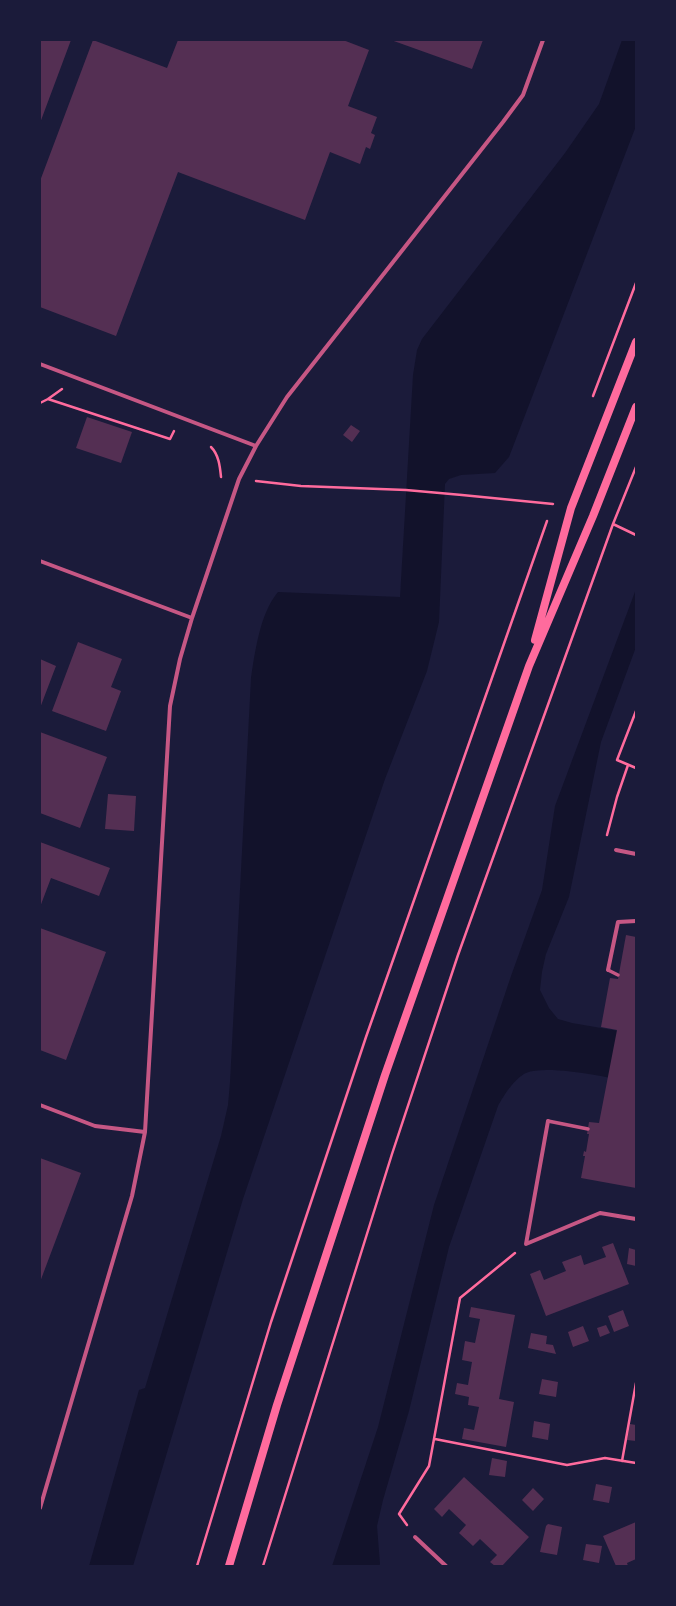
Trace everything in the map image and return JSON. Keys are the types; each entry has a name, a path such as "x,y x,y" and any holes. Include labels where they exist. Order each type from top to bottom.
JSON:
{"main road":[{"path":"529,666 571,508 636,342"},
{"path":"230,1566 277,1405 384,1075 529,666 593,516 636,407"}],"street":[{"path":"40,1508 132,1196 145,1132 170,706 180,659 192,618 239,479 256,446 287,397 523,95 543,40"},
{"path":"40,364 256,446"},
{"path":"40,561 192,618"},
{"path":"616,850 636,854"},
{"path":"618,975 608,970 618,922 636,921"},
{"path":"40,1106 95,1126 145,1132"},
{"path":"526,1244 548,1122 588,1129"},
{"path":"526,1244 600,1213 636,1219"},
{"path":"415,1537 446,1566"}],"path":[{"path":"592,401 636,283"},
{"path":"40,403 48,399 170,439 175,429"},
{"path":"206,443 215,451 222,480 239,479 301,486 406,490 462,495"},
{"path":"263,1566 389,1161 458,955 608,539 636,467"},
{"path":"550,512 556,497"},
{"path":"197,1566 271,1322 366,1037 548,519"},
{"path":"636,711 617,760 636,768"},
{"path":"607,835 628,765"},
{"path":"415,1537 399,1514 429,1466 460,1298 526,1244"},
{"path":"622,1461 636,1383"},
{"path":"435,1439 567,1465 605,1458 636,1463"}],"shaded area":[{"path":"622,40 636,40 636,126 509,457 495,473 461,475 449,479 445,484 439,622 427,671 385,779 243,1199 133,1566 89,1566 139,1390 145,1388 221,1136 228,1105 251,678 259,633 267,611 278,592 400,597 413,375 417,350 422,339 565,153 599,104"},
{"path":"636,589 636,647 601,742 569,897 546,954 540,990 549,1008 558,1019 572,1023 636,1034 636,1083 564,1071 536,1071 522,1075 510,1087 503,1097 498,1106 449,1247 409,1411 377,1526 380,1564 379,1566 332,1566 378,1427 434,1205 511,976 542,890 555,806"}],"building":[{"path":"40,40 71,40 40,123"},
{"path":"93,40 167,68 178,40 343,40 369,50 348,106 377,117 371,133 375,135 370,149 366,147 360,164 330,152 305,220 178,172 116,336 40,307 40,181"},
{"path":"391,40 483,40 472,69"},
{"path":"87,417 132,432 121,463 76,448"},
{"path":"351,425 360,431 352,442 343,435"},
{"path":"78,642 122,659 111,687 121,691 106,731 52,711"},
{"path":"40,659 56,666 40,708"},
{"path":"40,732 107,757 80,828 40,813"},
{"path":"108,794 136,796 134,831 105,829"},
{"path":"40,842 110,868 99,896 51,878 40,907"},
{"path":"40,928 106,952 66,1060 40,1050"},
{"path":"626,935 636,937 636,1188 581,1178 585,1156 583,1156 584,1151 586,1152 589,1134 587,1134 589,1122 599,1123 617,1030 601,1027 610,978 618,979"},
{"path":"40,1158 81,1173 40,1282"},
{"path":"613,1243 629,1284 546,1316 530,1274 540,1270 544,1280 566,1271 562,1262 581,1255 584,1265 606,1257 602,1247"},
{"path":"629,1248 636,1250 636,1266 627,1264"},
{"path":"471,1307 515,1315 499,1399 514,1402 506,1447 462,1439 464,1428 474,1430 479,1407 468,1405 469,1397 455,1394 457,1383 468,1385 472,1362 462,1360 465,1341 475,1343 480,1319 469,1317"},
{"path":"623,1310 629,1326 614,1332 608,1316"},
{"path":"606,1325 610,1333 600,1337 597,1328"},
{"path":"583,1326 589,1341 573,1347 568,1332"},
{"path":"531,1333 547,1336 546,1344 553,1345 556,1354 528,1348"},
{"path":"542,1379 558,1382 556,1397 539,1394"},
{"path":"534,1421 550,1424 548,1440 532,1437"},
{"path":"630,1424 636,1425 636,1441 627,1440"},
{"path":"492,1458 507,1461 505,1477 489,1475"},
{"path":"464,1477 529,1537 502,1566 495,1566 490,1562 497,1555 480,1539 473,1546 459,1533 466,1525 449,1509 442,1517 434,1509"},
{"path":"596,1484 612,1487 609,1503 593,1500"},
{"path":"533,1488 544,1499 533,1511 522,1500"},
{"path":"636,1522 636,1559 627,1563 628,1566 616,1566 603,1536"},
{"path":"548,1524 562,1527 557,1555 540,1552 546,1526"},
{"path":"586,1544 602,1546 599,1563 583,1560"}]}
